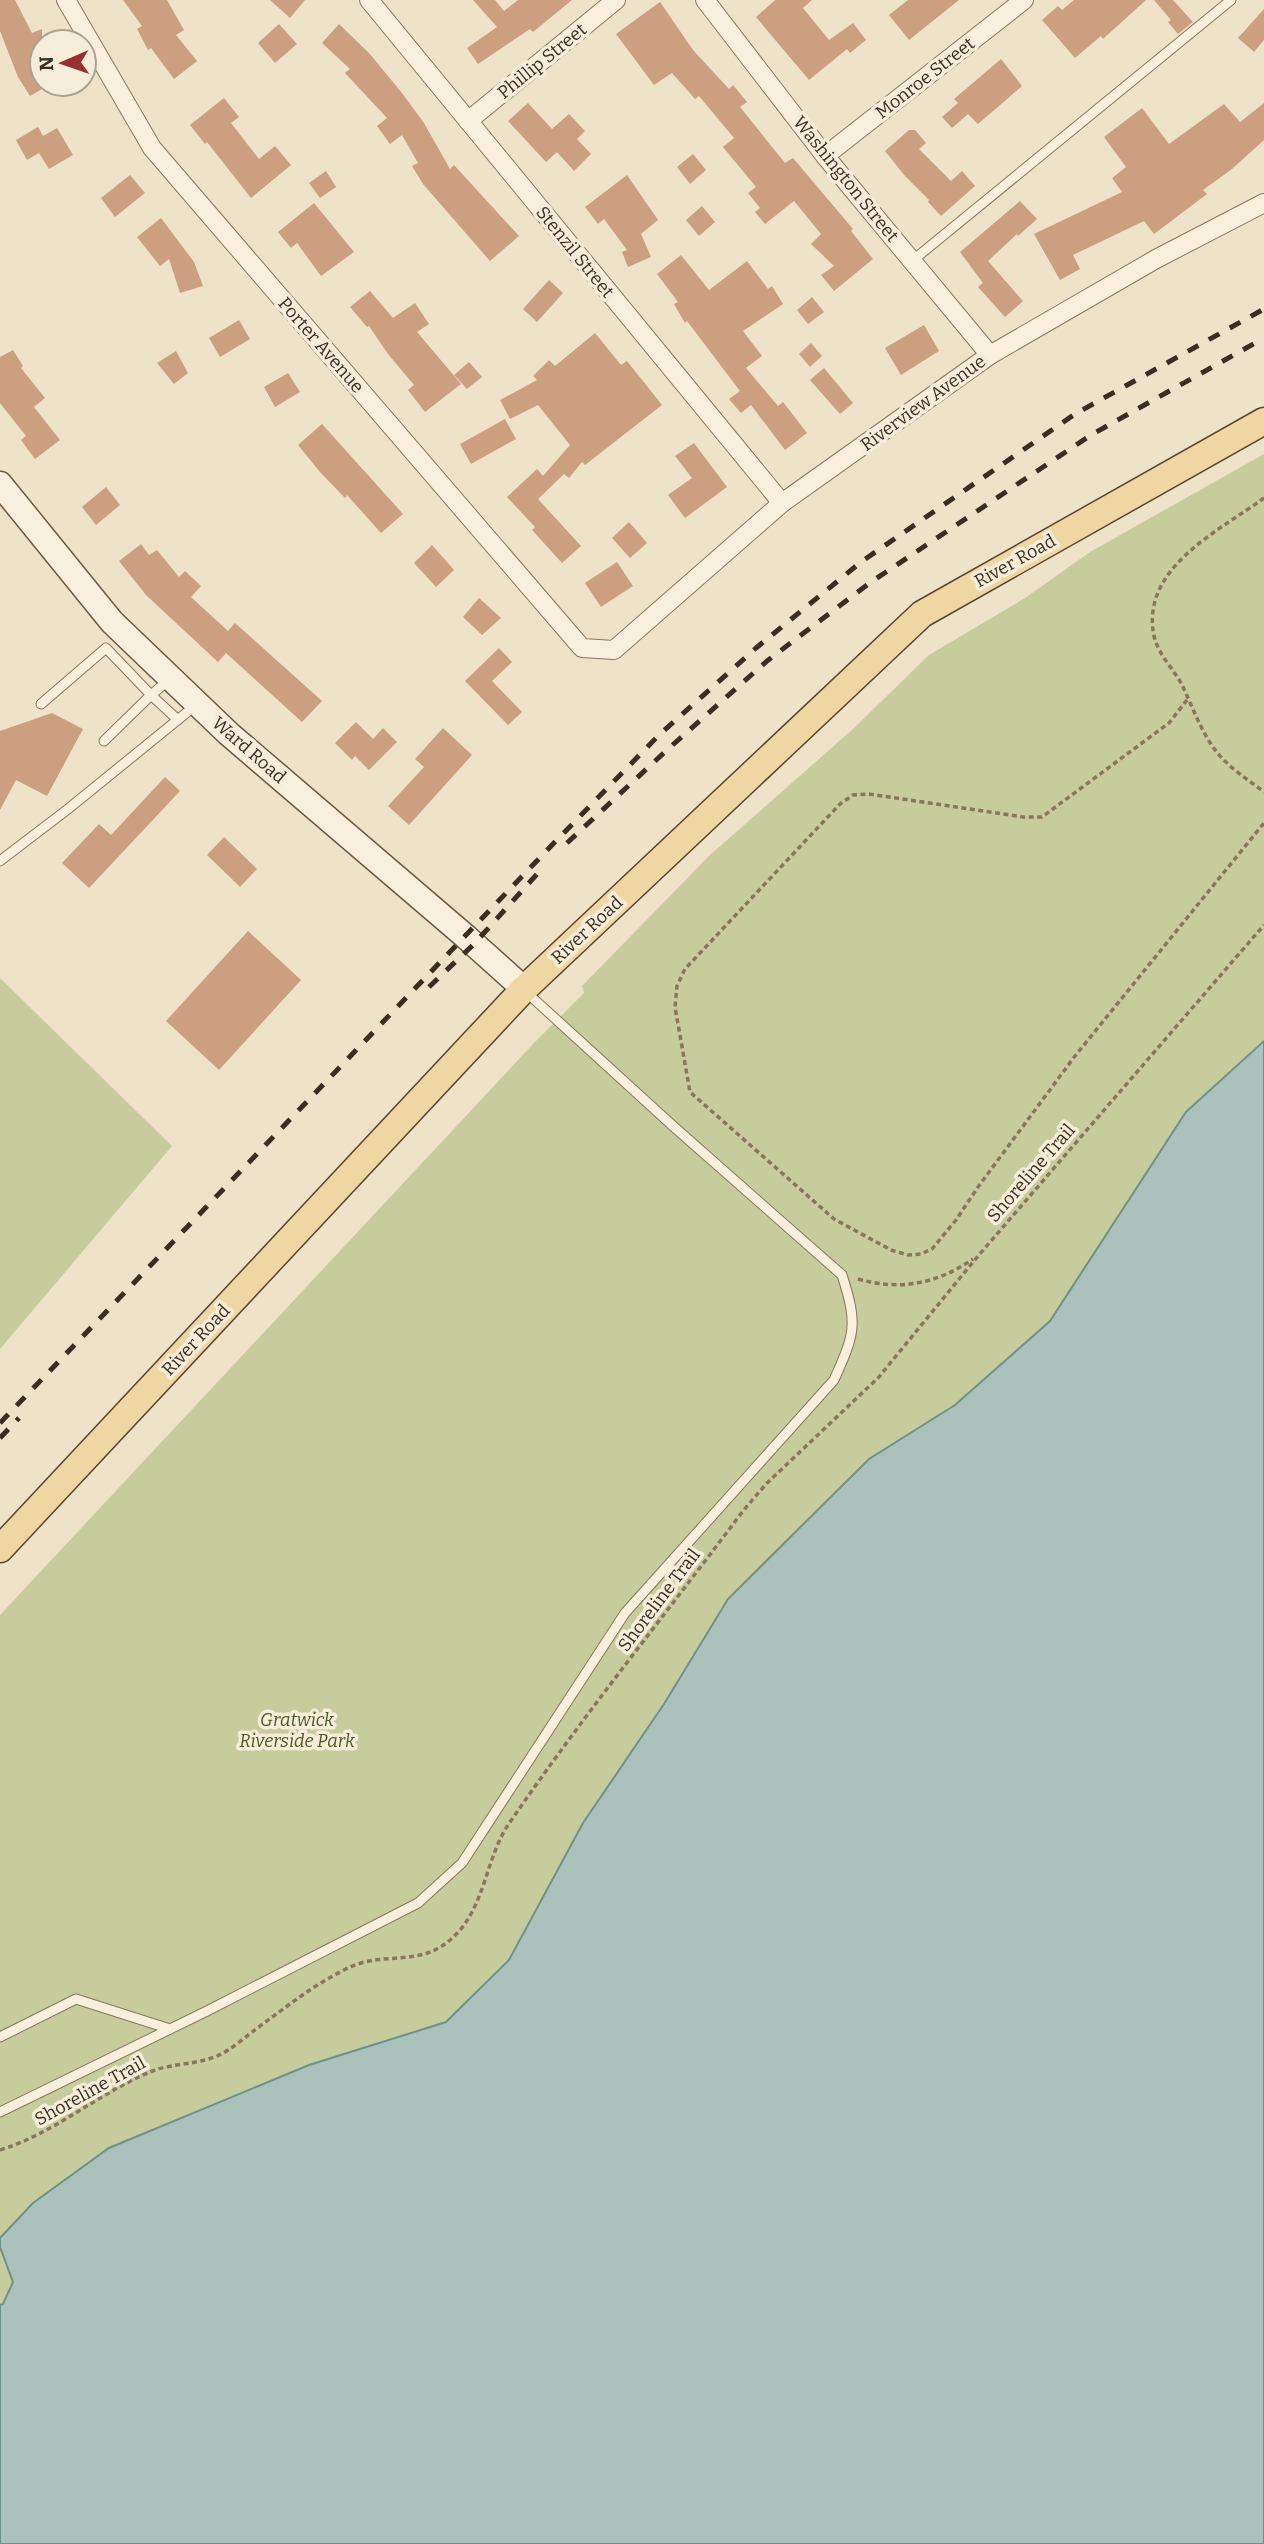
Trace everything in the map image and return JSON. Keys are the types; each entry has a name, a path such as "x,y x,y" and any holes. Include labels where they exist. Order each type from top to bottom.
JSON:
{"main road":[{"name":"River Road","path":"0,1549 524,989 922,614 1264,421"},
{"name":"Ward Road","path":"0,484 115,640 170,678 229,734 524,989"}],"street":[{"name":"Porter Avenue","path":"66,0 152,148 582,648 614,650"},
{"name":"Stenzil Street","path":"369,0 782,503"},
{"name":"Phillip Street","path":"468,121 616,0"},
{"name":"Washington Street","path":"705,0 825,156 990,355"},
{"name":"Monroe Street","path":"825,156 1024,0"},
{"name":"Riverview Avenue","path":"614,650 782,503 990,355 1166,253 1264,203"}],"lane":[{"path":"912,261 1230,0"},
{"path":"41,704 115,640 151,695 178,720"},
{"path":"104,741 170,678"},
{"path":"0,861 197,704"},
{"path":"0,2112 418,1903 462,1863 625,1614 834,1380 851,1343 853,1310 842,1275 673,1126 524,989"},
{"path":"0,2037 76,1999 170,2029"}],"path":[{"path":"1264,498 1193,549 1177,564 1158,590 1153,605 1154,636 1160,652 1181,682 1187,700 1213,747 1224,761 1264,792"},
{"path":"1187,700 1169,723 1042,817 1023,817 869,794 853,795 840,804 685,969 677,986 675,1007 690,1092 834,1219 891,1250 908,1255 921,1254 932,1249 1075,1056 1264,823"},
{"name":"Shoreline Trail","path":"0,2150 47,2131 107,2094 150,2072 217,2056 322,1981 356,1963 421,1957 440,1949 461,1930 506,1829 743,1511 766,1484 878,1378 978,1256 1264,925"},
{"path":"842,1275 875,1284 909,1286 953,1273 978,1256"}],"green space":[{"name":"Gratwick Riverside Park","path":"1264,454 1264,1041 1186,1112 1050,1321 955,1405 869,1459 728,1599 664,1704 583,1823 509,1960 446,2022 309,2065 109,2148 33,2203 0,2238 0,1615 534,1043 584,993 582,986 710,855 853,729 929,655 1025,598 1090,552"},
{"path":"0,978 172,1146 0,1349"},
{"path":"0,2247 13,2282 3,2305 0,2305"}],"water":[{"path":"1264,1041 1264,2544 0,2544 0,2305 3,2304 13,2282 0,2247 0,2238 33,2203 109,2148 309,2065 446,2022 509,1960 583,1823 664,1704 728,1599 869,1459 955,1405 1050,1321 1186,1112"}],"building":[{"path":"0,0 15,0 29,28 28,93 18,77 0,31"},
{"path":"123,0 167,0 184,30 176,35 197,61 174,79 151,48 148,50 137,29 142,26"},
{"path":"270,0 305,0 290,18"},
{"path":"473,0 495,0 504,11 518,0 572,0 533,32 530,29 478,64 467,48 497,27"},
{"path":"775,0 812,0 803,8 829,40 853,23 866,40 850,53 847,49 809,80 756,17"},
{"path":"908,0 959,0 909,40 889,15"},
{"path":"1074,0 1146,0 1103,39 1101,36 1075,58 1042,20 1058,6 1062,10"},
{"path":"1154,0 1173,0 1193,22 1178,34 1168,22 1171,20"},
{"path":"660,2 693,50 729,89 733,85 747,102 740,107 785,163 793,158 853,229 851,231 873,259 834,291 821,275 834,266 811,244 821,234 794,201 765,224 755,212 760,208 748,193 756,187 723,147 734,138 699,96 695,99 672,73 654,85 616,34"},
{"path":"1264,9 1264,40 1254,52 1238,38"},
{"path":"279,24 297,44 275,63 258,43"},
{"path":"339,24 369,53 402,93 424,123 450,169 454,165 519,236 490,261 423,184 412,166 418,163 402,135 390,144 377,126 387,118 345,73 350,69 322,43"},
{"path":"1001,59 1022,86 978,124 968,114 952,128 942,117 958,103 954,99"},
{"path":"224,98 239,117 231,123 259,159 275,146 291,165 251,198 207,142 205,144 190,125"},
{"path":"528,103 552,129 569,114 585,131 577,139 591,154 574,171 557,152 546,162 508,121"},
{"path":"1264,103 1264,140 1232,169 1203,190 1207,194 1154,234 1144,221 1073,255 1080,269 1060,280 1034,234 1122,192 1112,178 1126,167 1104,137 1142,108 1169,144 1224,104 1240,122"},
{"path":"38,127 43,136 57,128 73,155 49,169 39,153 27,160 16,140"},
{"path":"909,130 915,130 926,143 919,149 951,181 962,171 975,186 941,216 885,151"},
{"path":"693,154 706,170 690,184 677,167"},
{"path":"326,171 336,187 320,198 309,183"},
{"path":"130,175 145,193 115,217 101,198"},
{"path":"627,175 658,220 641,234 651,257 628,267 622,252 627,250 604,219 598,224 585,207"},
{"path":"1020,201 1037,219 988,261 1023,301 1005,317 978,287 983,283 960,252"},
{"path":"314,203 354,252 321,276 297,243 291,248 278,232"},
{"path":"702,206 715,222 699,236 686,220"},
{"path":"161,218 194,262 203,286 180,293 169,259 160,266 137,237"},
{"path":"681,255 709,290 747,261 768,289 772,286 783,304 743,331 762,356 746,368 778,406 783,402 807,433 785,450 751,405 741,413 729,399 740,391 687,321 685,323 674,304 678,302 657,274"},
{"path":"549,280 563,293 537,322 523,309"},
{"path":"370,291 393,318 415,303 429,324 417,332 461,384 425,412 408,390 414,385 369,326 367,327 350,307"},
{"path":"812,297 824,312 808,324 797,310"},
{"path":"239,320 250,339 220,357 209,338"},
{"path":"924,325 939,351 901,375 885,348"},
{"path":"595,333 621,365 627,361 662,405 585,465 582,462 569,478 564,474 538,499 581,546 562,563 532,530 535,527 507,497 537,469 543,476 570,445 538,405 510,419 500,400 537,380 533,376 549,360 555,366"},
{"path":"811,343 822,356 810,367 799,354"},
{"path":"13,350 23,366 21,368 45,398 34,407 60,440 35,459 21,440 26,436 0,403 0,357"},
{"path":"176,351 188,373 174,384 157,363"},
{"path":"469,362 482,377 467,389 454,375"},
{"path":"824,368 853,403 840,414 810,380"},
{"path":"288,373 300,392 275,407 264,387"},
{"path":"505,419 516,439 471,464 460,444"},
{"path":"322,424 403,514 381,533 347,495 345,498 320,472 298,445"},
{"path":"694,443 727,487 685,518 668,495 692,478 675,456"},
{"path":"106,487 120,505 96,525 82,507"},
{"path":"629,522 647,543 630,558 612,538"},
{"path":"141,544 149,555 157,550 179,577 185,571 201,586 191,597 228,631 235,623 322,701 302,722 226,653 218,662 146,595 119,561"},
{"path":"432,545 454,570 436,587 414,563"},
{"path":"617,562 633,586 601,607 585,583"},
{"path":"479,598 501,618 482,635 463,617"},
{"path":"499,648 512,662 492,681 522,712 508,725 465,681"},
{"path":"52,713 83,729 47,796 16,780 0,810 0,731"},
{"path":"356,722 373,739 383,728 397,742 369,770 355,756 352,760 335,743"},
{"path":"443,728 472,755 409,825 388,806 424,767 415,759"},
{"path":"165,777 180,791 89,888 62,863 99,824 111,835"},
{"path":"224,837 257,869 240,887 207,855"},
{"path":"248,931 301,980 219,1070 166,1021"}],"railway":[{"path":"0,1423 659,735 756,648 861,562 1075,414 1264,309"},
{"path":"567,843 767,661 871,582 1091,435 1264,338"},
{"path":"429,987 474,944 538,873"},
{"path":"0,1438 19,1418"}]}
